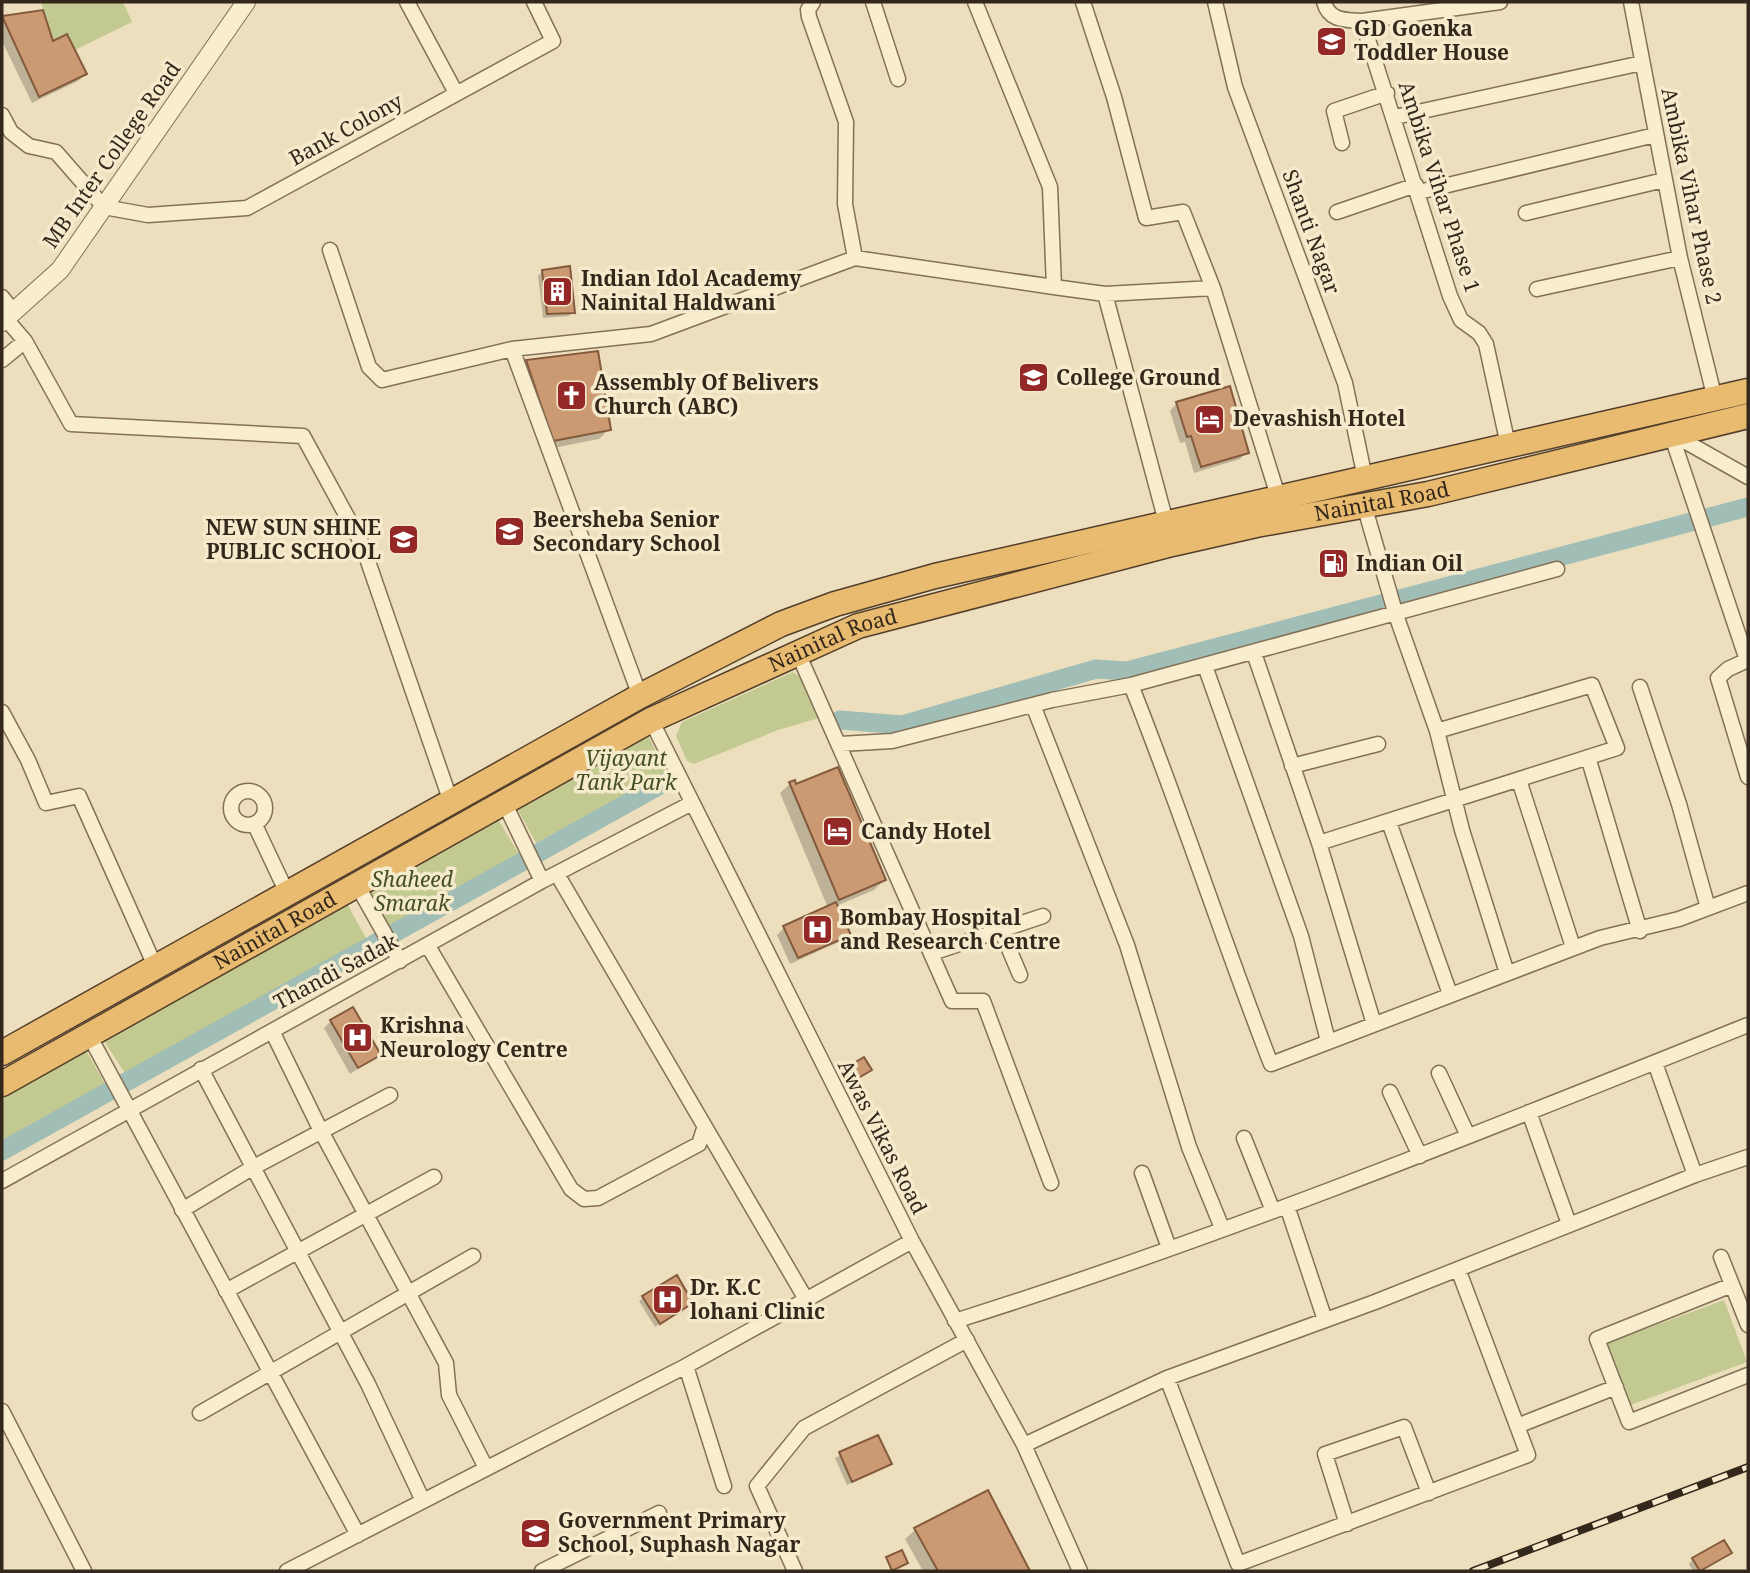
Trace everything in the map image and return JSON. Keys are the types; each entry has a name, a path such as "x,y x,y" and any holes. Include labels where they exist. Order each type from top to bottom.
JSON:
{"highway":[{"name":"Nainital Road","path":"2,1084 460,825 652,720 797,651 858,626 933,604 1256,525 1513,473 1667,422 1718,410 1748,391"},
{"name":"Nainital Road","path":"1718,410 1748,416"},
{"name":"Nainital Road","path":"2,1054 640,696 784,622 835,604 934,576 1278,496 1508,444 1667,422"},
{"path":"1508,444 1513,473"},
{"path":"784,622 797,651"},
{"path":"640,696 652,720"},
{"path":"451,802 460,825"}],"street":[{"name":"MB Inter College Road","path":"7,318 60,270 246,2"},
{"path":"407,2 456,93"},
{"name":"Bank Colony","path":"104,207 148,215 247,208 553,41 534,2"},
{"path":"813,2 808,10 809,17 846,122 845,204 855,258"},
{"path":"873,2 898,79"},
{"path":"975,2 1050,187 1054,287"},
{"path":"1083,2 1114,97 1146,218 1183,212 1213,288 1278,496"},
{"name":"Shanti Nagar","path":"1215,2 1235,87 1345,383 1365,478"},
{"path":"1324,2 1329,15 1337,19 1363,22 1387,9 1500,2"},
{"name":"Ambika Vihar Phase 2","path":"1631,2 1680,258 1718,410"},
{"name":"Ambika Vihar Phase 1","path":"1363,22 1418,188 1450,296 1461,320 1479,333 1486,344 1508,444"},
{"path":"1395,117 1642,63"},
{"path":"1342,143 1334,111 1387,93"},
{"path":"2,116 11,132 29,146 56,152 104,207"},
{"path":"1336,212 1418,188 1656,135"},
{"path":"1526,213 1664,180"},
{"path":"330,250 369,367 382,380 512,349 651,334 855,258 1105,294 1213,288"},
{"path":"1537,289 1680,258"},
{"path":"1105,294 1166,522"},
{"path":"2,297 7,318 25,341 71,424 303,436 362,544 451,802"},
{"path":"2,360 25,341"},
{"path":"512,349 640,696"},
{"path":"1667,422 1748,477"},
{"path":"1667,422 1747,660 1728,669 1718,678 1748,777"},
{"path":"1363,505 1394,607 1437,730 1507,972"},
{"path":"840,744 892,741 1033,705 1131,685 1254,653 1394,607 1557,569"},
{"path":"797,651 952,1001 982,1000 1051,1184"},
{"path":"1254,653 1319,843 1374,1024"},
{"path":"1205,666 1301,936 1328,1041"},
{"path":"1131,685 1175,795 1216,922 1271,1064 1600,937 1640,930 1748,893"},
{"path":"1319,843 1456,802 1617,748 1592,685 1437,730"},
{"path":"1640,687 1679,804 1708,908"},
{"path":"1033,705 1127,945 1189,1147 1222,1228"},
{"path":"2,712 28,760 46,803 79,796 155,966"},
{"name":"Awas Vikas Road","path":"652,720 912,1241 1024,1445 1080,1571"},
{"path":"1292,766 1378,744"},
{"path":"1588,758 1640,930"},
{"path":"1518,780 1573,947"},
{"path":"503,802 542,881"},
{"name":"Thandi Sadak","path":"2,1181 542,881 692,803"},
{"path":"1389,822 1450,994"},
{"path":"255,825 287,893"},
{"path":"557,874 807,1301"},
{"path":"357,885 400,961"},
{"path":"932,953 1043,916"},
{"path":"1001,930 1020,975"},
{"path":"428,946 571,1189 584,1199 598,1198 699,1144 704,1129"},
{"path":"955,1321 1080,1282 1420,1156 1748,1025"},
{"path":"272,1031 321,1131 446,1363 449,1395 486,1468"},
{"path":"89,1035 358,1535"},
{"path":"1654,1063 1695,1175"},
{"path":"201,1069 341,1332 423,1501"},
{"path":"1439,1073 1468,1136"},
{"path":"1391,1092 1420,1156"},
{"path":"182,1210 252,1168 390,1095"},
{"path":"1529,1112 1569,1224"},
{"path":"1244,1138 1280,1208 1325,1320"},
{"path":"1024,1445 1167,1378 1748,1157"},
{"path":"1142,1173 1169,1248"},
{"path":"226,1291 434,1177"},
{"path":"294,1570 686,1366 912,1241"},
{"path":"200,1413 473,1256"},
{"path":"1721,1257 1748,1325"},
{"path":"1167,1378 1238,1568 1528,1455 1458,1269"},
{"path":"1732,1285 1597,1339 1629,1422 1748,1375"},
{"path":"795,1571 757,1486 804,1428 967,1340"},
{"path":"686,1366 724,1486"},
{"path":"1517,1426 1616,1387"},
{"path":"2,1411 84,1571"},
{"path":"1347,1524 1325,1454 1404,1427 1429,1493"},
{"path":"542,1571 659,1513"}],"green space":[{"path":"41,2 123,2 132,22 75,50 67,34 53,41"},
{"path":"793,672 799,676 819,718 778,730 694,764 687,761 676,736 682,722"},
{"name":"Vijayant Tank Park","path":"648,735 667,774 536,843 517,808"},
{"name":"Shaheed Smarak","path":"496,816 520,856 390,931 368,890"},
{"path":"345,900 367,940 125,1073 102,1038"},
{"path":"85,1049 107,1087 2,1145 2,1095"},
{"path":"1724,1300 1747,1362 1628,1406 1605,1344"}],"building":[{"path":"43,10 53,41 67,34 87,74 39,97 2,16"},
{"name":"Indian Idol Academy Nainital Haldwani","path":"570,266 575,313 547,314 542,270"},
{"name":"Assembly Of Belivers Church (ABC)","path":"598,351 611,430 553,441 526,360"},
{"name":"Devashish Hotel","path":"1230,386 1249,453 1201,467 1191,436 1187,437 1176,402"},
{"name":"Candy Hotel","path":"838,767 886,880 839,900 789,782 795,780 796,784"},
{"path":"836,902 851,935 798,958 783,926"},
{"path":"353,1007 381,1055 358,1068 330,1020"},
{"path":"864,1057 872,1070 850,1083 842,1070"},
{"path":"677,1275 693,1303 660,1324 642,1296"},
{"path":"878,1435 892,1464 852,1482 839,1452"},
{"path":"988,1490 1030,1571 938,1571 914,1528"},
{"path":"1724,1540 1732,1553 1700,1571 1692,1558"},
{"path":"902,1550 908,1563 892,1571 886,1557"}],"waterway":[{"path":"840,720 902,725 1096,669 1127,671 1748,507"},
{"path":"2,1151 671,779"}],"railway":[{"path":"1473,1571 1748,1467"}],"place":[{"name":"GD Goenka Toddler House","path":"1331,41"},
{"name":"Indian Idol Academy Nainital Haldwani","path":"558,291"},
{"name":"College Ground","path":"1033,378"},
{"name":"Assembly Of Belivers Church (ABC)","path":"571,395"},
{"name":"Devashish Hotel","path":"1210,419"},
{"name":"Beersheba Senior Secondary School","path":"510,532"},
{"name":"NEW SUN SHINE PUBLIC SCHOOL","path":"404,540"},
{"name":"Indian Oil","path":"1333,564"},
{"name":"Candy Hotel","path":"838,832"},
{"name":"Bombay Hospital and Research Centre","path":"817,930"},
{"name":"Krishna Neurology Centre","path":"357,1038"},
{"name":"Dr. K.C lohani Clinic","path":"667,1300"},
{"name":"Government Primary School, Suphash Nagar","path":"535,1533"}]}
